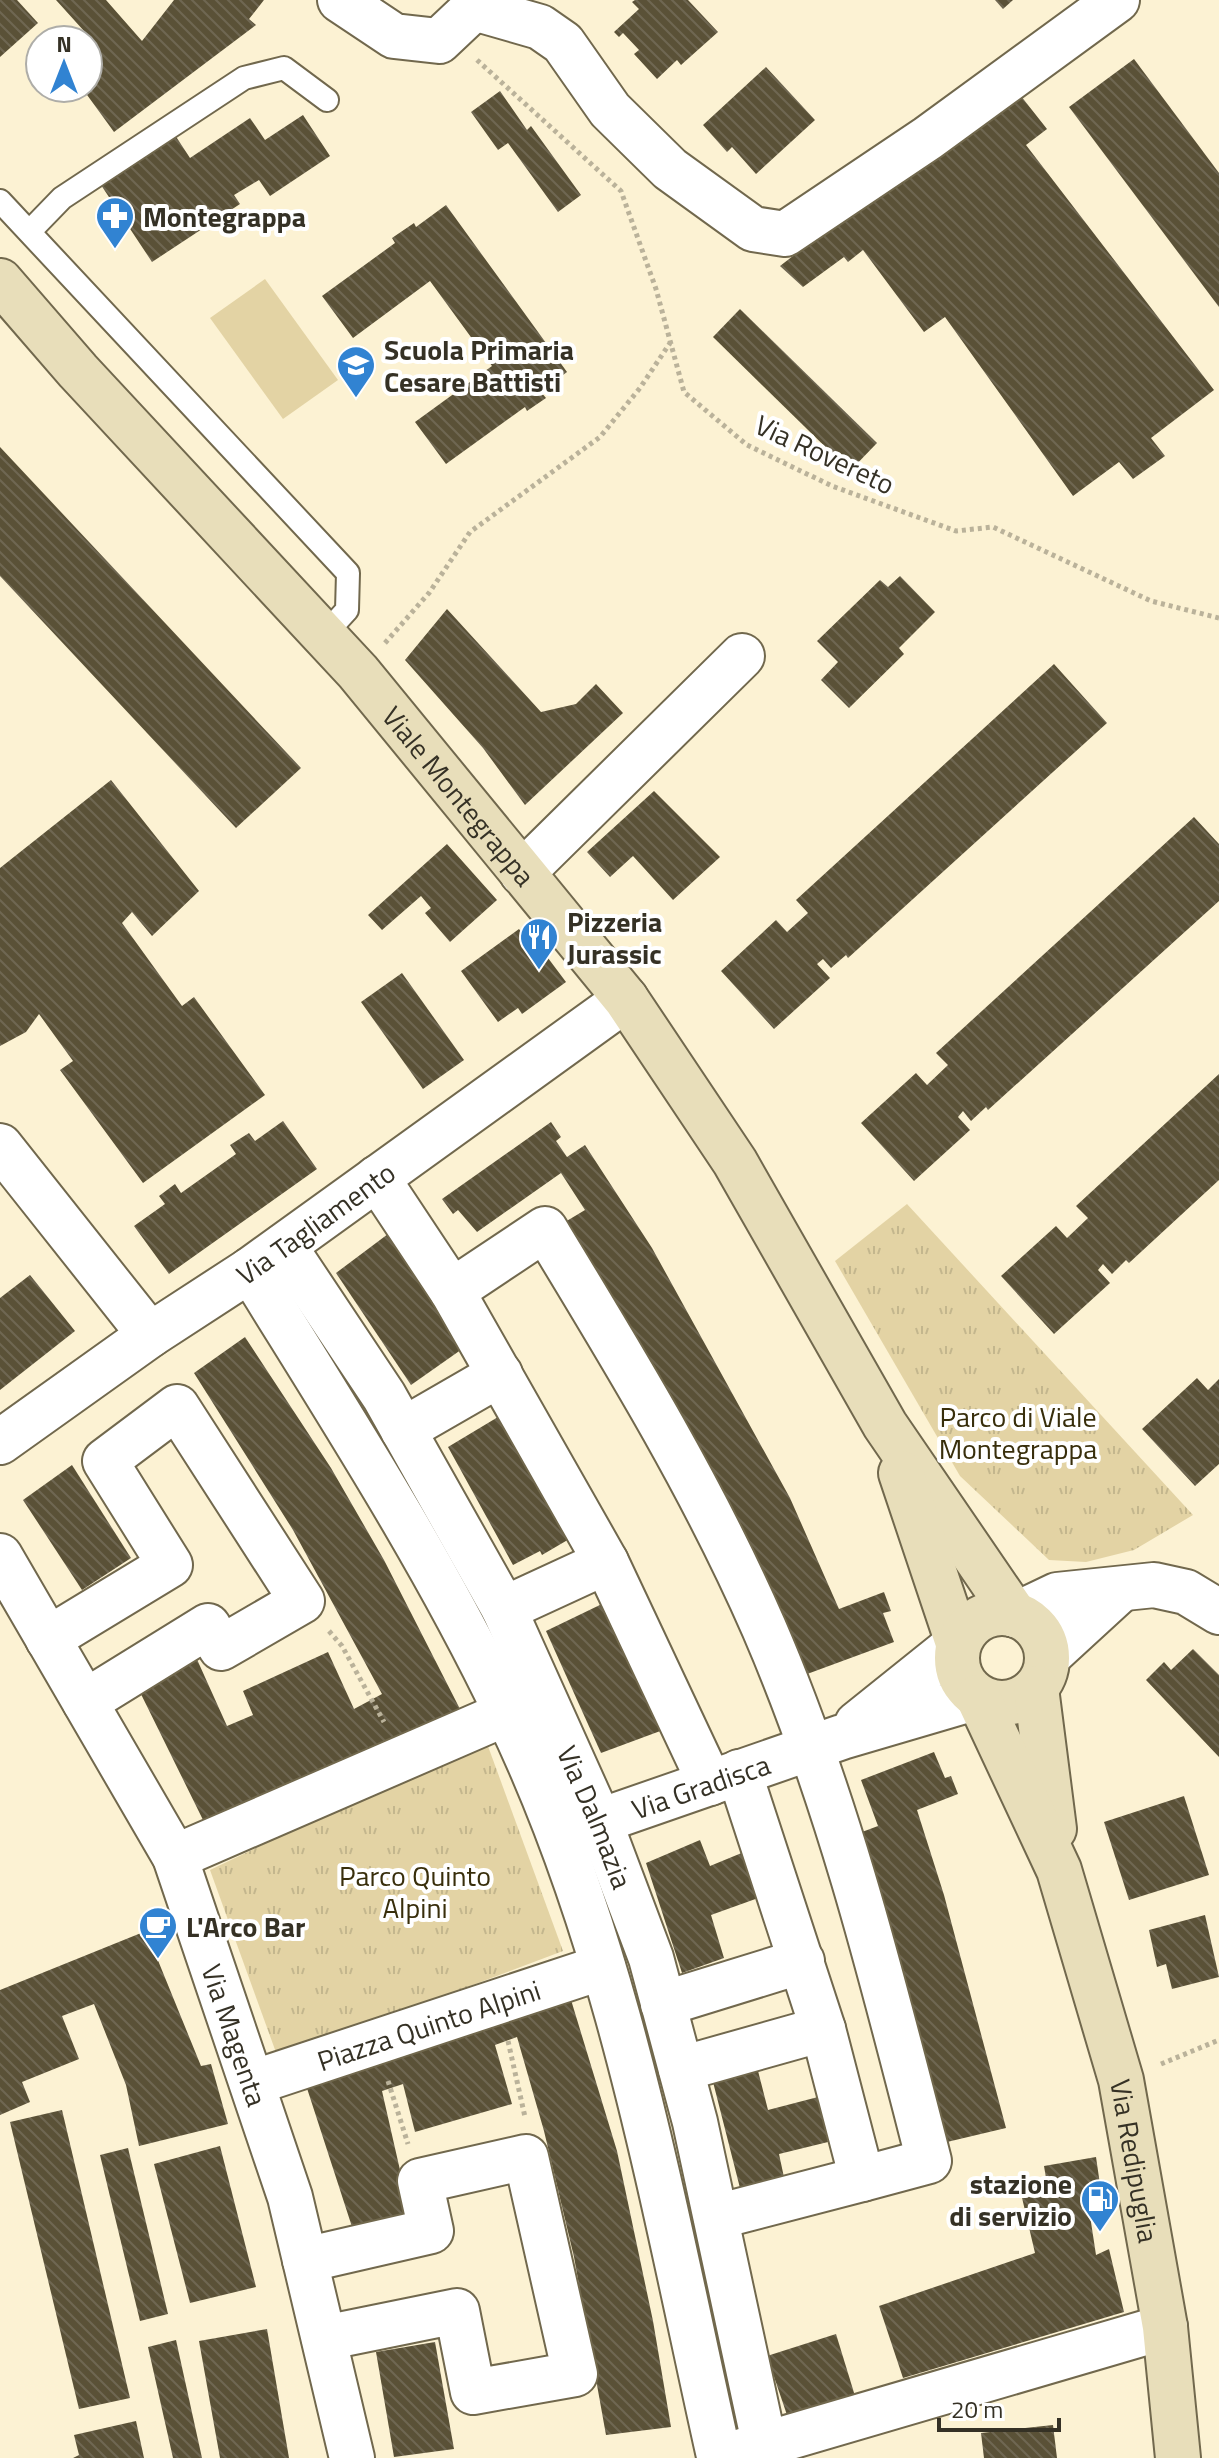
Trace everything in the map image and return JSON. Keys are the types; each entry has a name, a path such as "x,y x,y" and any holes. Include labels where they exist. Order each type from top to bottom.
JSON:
{"main road":[{"name":"Viale Montegrappa","path":"0,281 78,371 324,635 626,999 735,1162 885,1425 1015,1615 1031,1623 1043,1639 1042,1672"},
{"name":"Viale Montegrappa","path":"0,308 78,371"},
{"name":"Viale Montegrappa","path":"885,1425 958,1643 959,1674 978,1697"},
{"path":"958,1643 967,1629 981,1617 997,1613 1015,1615"},
{"path":"978,1697 1009,1703 1042,1672"},
{"name":"Via Redipuglia","path":"1042,1672 1059,1870"},
{"name":"Via Redipuglia","path":"978,1697 1059,1870 1121,2080 1165,2327 1178,2458"}],"street":[{"path":"340,0 394,36 439,41 476,4 534,12 540,27 563,43 610,110 670,169 753,229 785,234 928,138 1117,0"},
{"path":"522,873 742,656"},
{"name":"Via Tagliamento","path":"0,1442 150,1335 267,1258 626,999"},
{"path":"0,1146 150,1335"},
{"path":"377,1178 452,1291 724,1778 802,1961 862,2179"},
{"path":"452,1291 545,1229 657,1413 705,1504 764,1629 826,1742 929,2161 716,2217"},
{"name":"Via Dalmazia","path":"267,1258 403,1430 504,1609 599,1820 651,1958 681,2069 765,2447"},
{"name":"Via Dalmazia","path":"267,1258 367,1458 507,1713 557,1836 603,1967 642,2112 712,2457"},
{"path":"403,1430 500,1374"},
{"path":"48,1639 170,1565 105,1461 177,1407 302,1601 221,1648 208,1626 85,1702"},
{"name":"Via Magenta","path":"0,1556 175,1857 290,2197 352,2458"},
{"path":"504,1609 606,1562"},
{"path":"1015,1615 1057,1595 1154,1585 1186,1592 1219,1612"},
{"path":"1042,1672 1120,1590"},
{"name":"Via Gradisca","path":"826,1742 958,1643"},
{"name":"Via Gradisca","path":"557,1836 826,1742 978,1697"},
{"path":"175,1857 507,1713"},
{"path":"663,2004 802,1961"},
{"name":"Piazza Quinto Alpini","path":"252,2083 603,1967"},
{"path":"681,2069 823,2029"},
{"path":"305,2260 431,2231 420,2181 526,2157 575,2374 473,2392 457,2311 324,2338"},
{"path":"712,2457 765,2447 1165,2327"}],"lane":[{"path":"30,231 62,198 244,78 284,68 327,100"},
{"path":"0,201 348,573 347,610 324,635"}],"path":[{"name":"Via Rovereto","path":"501,84 621,191 656,289 684,392 747,445 832,486 956,531 993,527 1151,601 1219,618"},
{"path":"389,638 429,593 470,532 600,437 640,388 671,342"},
{"path":"302,1601 342,1646 403,1758"},
{"path":"498,2001 525,2108 526,2157"},
{"path":"1121,2080 1219,2040"},
{"path":"376,2042 420,2181"}],"green space":[{"path":"265,279 338,380 283,419 210,318"},
{"name":"Parco di Viale Montegrappa","path":"907,1204 1193,1515 1134,1550 1086,1562 1049,1560 960,1476 835,1261"},
{"name":"Parco Quinto Alpini","path":"485,1738 563,1951 278,2058 210,1870"}],"building":[{"path":"0,0 17,0 38,23 24,24 24,36 0,57"},
{"path":"56,0 106,0 142,41 174,0 264,0 249,19 256,25 114,132 94,104 104,104 104,24 78,24"},
{"path":"688,0 718,32 681,65 677,60 657,79 634,54 639,50 623,33 619,37 614,32 639,9 632,2"},
{"path":"995,0 1013,0 1003,9"},
{"path":"1134,59 1219,173 1219,307 1069,107"},
{"path":"766,67 815,120 756,174 732,147 727,152 703,125"},
{"path":"1013,86 1047,129 1026,145 1214,390 1151,438 1165,456 1133,479 1119,462 1073,496 945,317 924,332 863,250 848,262 844,257 803,287 780,266"},
{"path":"500,91 527,130 531,126 581,195 558,212 508,143 498,150 471,112"},
{"path":"303,115 330,156 270,196 259,180 234,195 240,204 152,262 99,182 173,132 190,158 250,118 265,140"},
{"path":"446,205 567,372 541,392 546,398 527,411 525,407 446,464 415,422 492,366 430,281 353,338 322,296 395,243 392,238 414,223 416,227"},
{"path":"740,309 877,443 850,471 713,337"},
{"path":"0,447 301,768 236,828 0,576"},
{"path":"900,576 935,612 899,648 904,654 849,708 821,680 838,662 817,641 880,580 888,587"},
{"path":"447,609 541,712 576,704 596,684 623,713 525,805 483,748 405,660"},
{"path":"1054,664 1107,723 848,958 846,955 831,968 823,959 817,964 830,978 774,1029 721,971 776,920 787,932 808,913 796,900"},
{"path":"111,780 199,891 152,936 132,912 122,923 182,1006 194,997 265,1095 143,1183 60,1070 73,1061 39,1014 26,1032 0,1046 0,868"},
{"path":"654,791 720,857 673,900 633,856 610,877 587,852"},
{"path":"1194,817 1219,844 1219,901 988,1110 986,1107 971,1121 963,1111 958,1117 970,1130 914,1181 861,1123 916,1073 927,1085 948,1065 936,1053"},
{"path":"447,844 497,900 450,942 425,913 431,908 421,896 382,930 368,915"},
{"path":"519,929 540,958 545,954 566,982 522,1014 518,1008 498,1022 461,971"},
{"path":"402,973 464,1060 423,1089 361,1002"},
{"path":"1219,1074 1219,1180 1129,1263 1126,1260 1112,1274 1103,1264 1098,1270 1110,1283 1054,1334 1001,1276 1056,1226 1067,1238 1088,1218 1076,1206"},
{"path":"283,1121 317,1169 169,1274 134,1226 165,1204 159,1196 175,1184 181,1193 236,1154 230,1145 249,1133 255,1141"},
{"path":"551,1122 561,1137 556,1141 567,1157 585,1145 652,1248 790,1498 839,1609 884,1592 891,1611 883,1613 894,1642 799,1677 565,1222 585,1210 561,1173 477,1232 458,1210 453,1214 442,1199"},
{"path":"388,1234 465,1347 411,1385 336,1273"},
{"path":"30,1275 75,1331 0,1390 0,1298"},
{"path":"245,1337 331,1468 384,1560 461,1711 206,1826 136,1684 195,1655 227,1726 253,1715 243,1691 328,1652 354,1709 382,1694 293,1530 194,1373"},
{"path":"1197,1378 1208,1390 1219,1379 1219,1464 1195,1486 1142,1429"},
{"path":"503,1414 571,1538 542,1555 540,1551 513,1565 448,1447"},
{"path":"72,1465 131,1558 82,1590 23,1500"},
{"path":"604,1603 663,1730 601,1753 546,1631"},
{"path":"1193,1649 1219,1675 1219,1757 1146,1680 1164,1662 1171,1670"},
{"path":"934,1752 945,1778 951,1776 958,1794 917,1810 944,1895 1006,2128 947,2142 903,1969 862,1832 878,1826 861,1780"},
{"path":"1184,1796 1209,1875 1129,1900 1104,1822"},
{"path":"700,1840 710,1866 744,1852 761,1897 711,1915 724,1958 682,1973 646,1863"},
{"path":"1205,1915 1219,1977 1172,1989 1166,1964 1157,1967 1149,1930"},
{"path":"146,1931 201,2066 211,2064 228,2124 139,2146 126,2085 94,2004 62,2016 79,2059 22,2082 30,2102 0,2115 0,1990"},
{"path":"568,1990 617,2151 653,2321 671,2427 606,2435 574,2257 544,2131 517,2037 495,2045 512,2104 415,2132 403,2084 382,2091 410,2214 354,2233 303,2076"},
{"path":"757,2067 768,2110 818,2097 828,2142 779,2154 785,2182 741,2192 712,2078"},
{"path":"62,2110 130,2398 79,2409 10,2122"},
{"path":"220,2146 256,2287 190,2303 154,2164"},
{"path":"128,2148 168,2314 140,2321 100,2155"},
{"path":"1096,2157 1103,2205 1089,2209 1096,2255 1109,2249 1124,2312 903,2378 879,2306 1035,2253 1019,2185 1046,2178 1044,2166"},
{"path":"267,2329 289,2458 220,2458 199,2341"},
{"path":"836,2334 855,2396 788,2418 767,2356"},
{"path":"176,2340 202,2458 173,2458 148,2347"},
{"path":"435,2342 454,2449 394,2457 376,2352"},
{"path":"136,2421 144,2458 73,2458 79,2455 74,2435"},
{"path":"1053,2425 1057,2458 984,2458 981,2433"}],"place":[{"name":"Montegrappa","path":"115,250"},
{"name":"Scuola Primaria Cesare Battisti","path":"356,399"},
{"name":"Pizzeria Jurassic","path":"539,971"},
{"name":"L'Arco Bar","path":"158,1960"},
{"name":"stazione di servizio","path":"1100,2233"}]}
